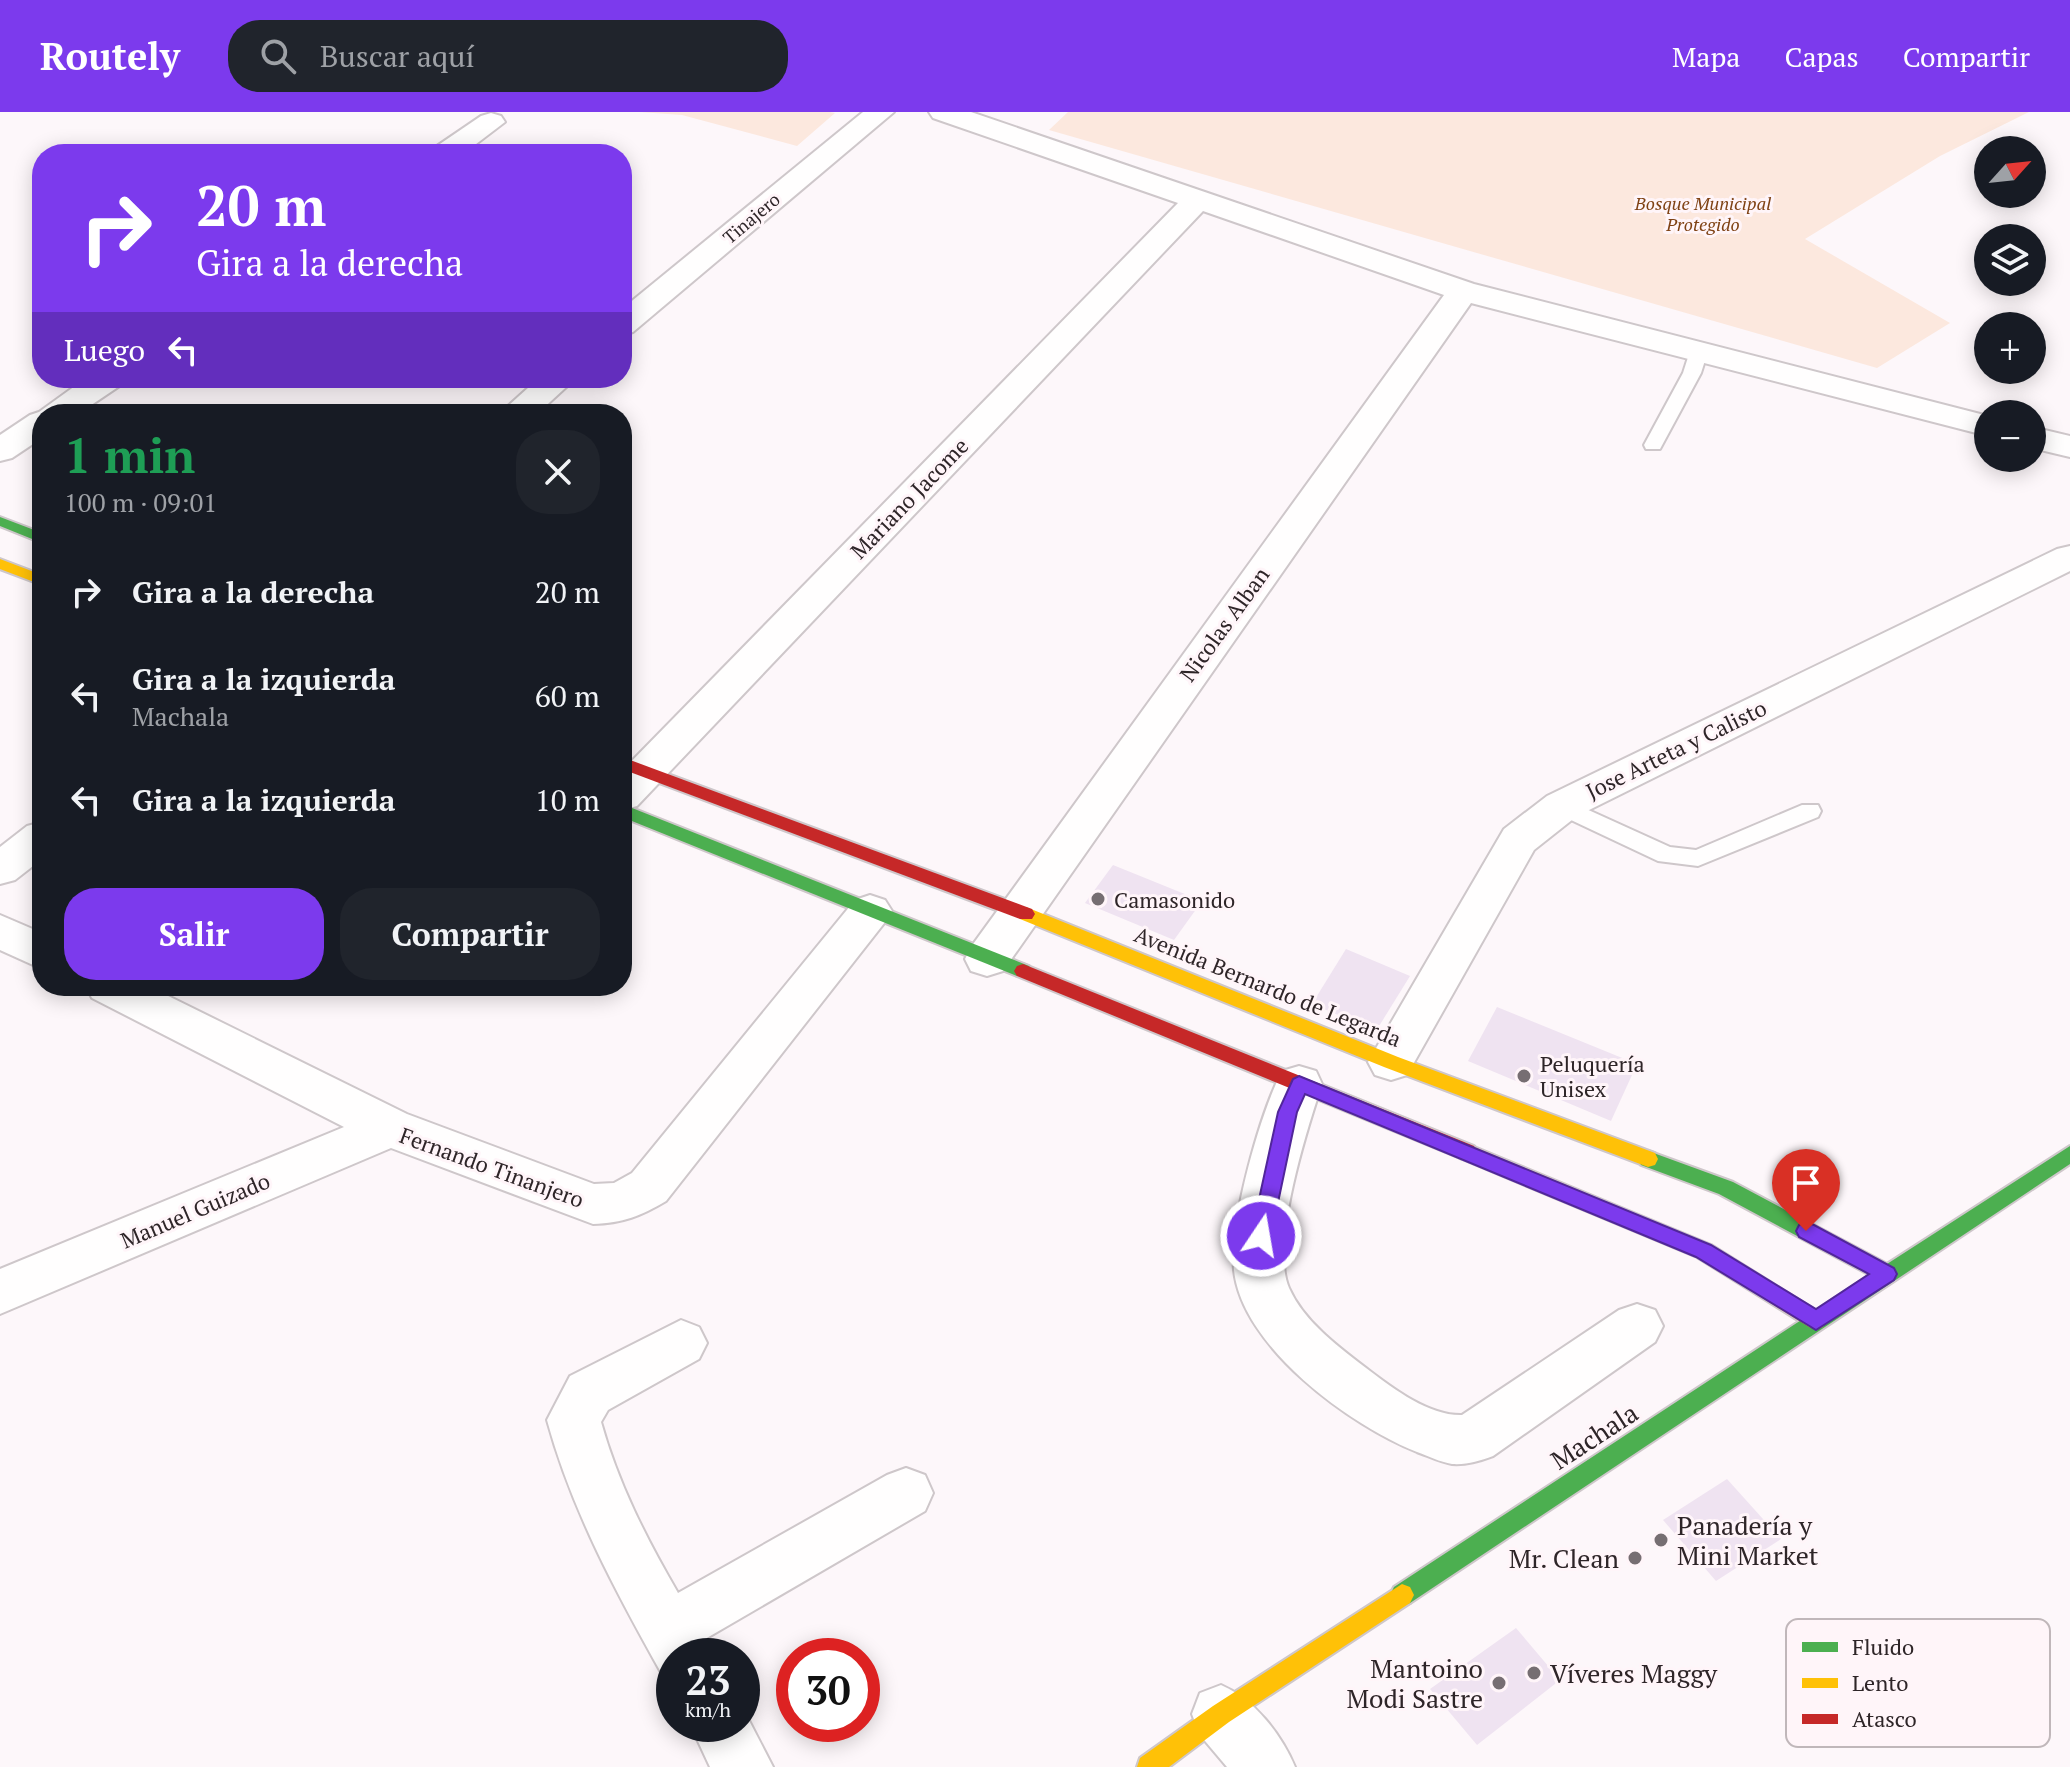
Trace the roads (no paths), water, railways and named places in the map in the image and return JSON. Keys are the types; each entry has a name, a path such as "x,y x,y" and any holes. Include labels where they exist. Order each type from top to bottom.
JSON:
{"street":[{"name":"Tinajero","path":"632,317 880,112"},
{"path":"943,112 1463,291 1974,422"},
{"path":"459,144 491,122"},
{"name":"Mariano Jacome","path":"632,775 1197,200"},
{"name":"Nicolas Alban","path":"987,959 1463,291"},
{"path":"70,404 94,388"},
{"path":"528,404 547,388"},
{"path":"0,451 32,429"},
{"path":"2046,441 2070,447"},
{"path":"0,521 32,534"},
{"name":"Jose Arteta y Calisto","path":"1391,1062 1519,840 1562,806 2070,557"},
{"path":"0,564 32,576"},
{"name":"Avenida Bernardo de Legarda","path":"632,778 1019,911 1391,1062 1726,1188 1887,1274"},
{"path":"632,814 1704,1251 1816,1321"},
{"path":"0,869 32,845"},
{"name":"Fernando Tinanjero","path":"128,996 390,1128 593,1204 622,1203 649,1187 870,911"},
{"path":"0,931 32,947"},
{"path":"1299,1084 1287,1112 1261,1236 1259,1273 1274,1310 1294,1337 1357,1392 1446,1439 1474,1439 1637,1326"},
{"name":"Manuel Guizado","path":"0,1292 390,1128"},
{"name":"Machala","path":"1149,1767 1221,1714 2070,1154"},
{"path":"673,1638 623,1550 583,1453 574,1420 589,1393 681,1343"},
{"path":"684,1638 906,1493"},
{"path":"1221,1714 1265,1767"},
{"path":"729,1742 743,1767"}],"lane":[{"path":"1653,445 1692,373 1699,351"},
{"path":"1562,806 1666,855 1682,859 1698,858 1810,811"}],"place":[{"name":"Camasonido","path":"1098,899"},
{"name":"Peluquería Unisex","path":"1524,1076"},
{"name":"Panadería y Mini Market","path":"1661,1540"},
{"name":"Mr. Clean","path":"1635,1558"},
{"name":"Víveres Maggy","path":"1534,1673"},
{"name":"Mantoino Modi Sastre","path":"1499,1683"}],"park label":[{"name":"Bosque Municipal Protegido","path":"1703,213"}]}
